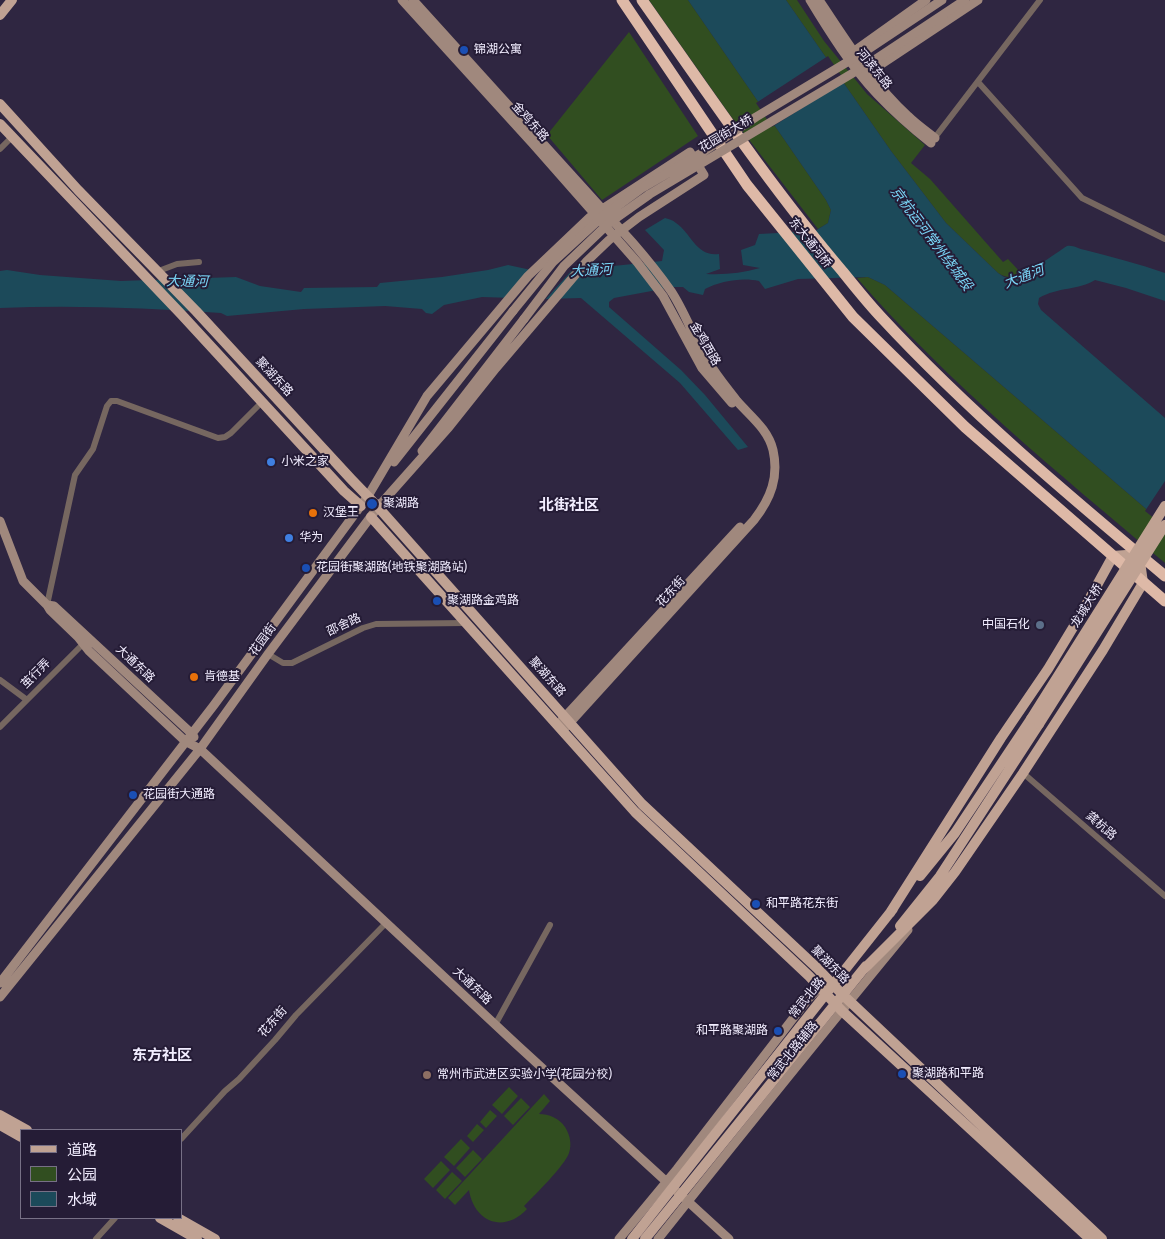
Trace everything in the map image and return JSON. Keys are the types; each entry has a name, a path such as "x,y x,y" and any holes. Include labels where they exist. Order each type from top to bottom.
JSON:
{"highway":[{"name":"东大通河桥","path":"622,0 747,185 853,317 965,428 1165,601"},
{"name":"东大通河桥","path":"642,0 774,186 880,316 978,414 1165,576"}],"main road":[{"path":"0,14 12,0"},
{"name":"金鸡东路","path":"402,0 618,233 647,260"},
{"name":"金鸡东路","path":"413,0 598,211"},
{"name":"河滨东路","path":"810,0 834,38 851,54"},
{"name":"河滨东路","path":"819,0 876,93 902,120 933,141"},
{"path":"851,54 926,0"},
{"name":"花园街大桥","path":"513,311 553,262 602,217 642,188 864,52 942,0"},
{"name":"花园街大桥","path":"524,319 564,266 609,223 650,194 873,61 965,0"},
{"path":"866,74 978,0"},
{"name":"聚湖东路","path":"0,104 78,190 196,311 378,506 642,804 1102,1239"},
{"name":"聚湖东路","path":"0,124 361,506 635,812 809,976 822,992 1090,1239"},
{"path":"368,496 427,396 535,268 598,211 690,152 704,175 660,202 618,233 587,260 443,435 378,506"},
{"name":"金鸡东路","path":"618,233 637,262"},
{"name":"金鸡西路","path":"647,260 668,294 702,368 756,428 765,442 772,460"},
{"name":"金鸡西路","path":"637,262 668,294"},
{"name":"花园街","path":"0,983 185,741 368,496 513,311"},
{"name":"花园街","path":"0,997 200,749 378,506 524,319"},
{"name":"花东街","path":"560,728 754,520 766,503 774,485 772,460"},
{"name":"龙城大桥","path":"1035,722 1165,506"},
{"name":"大通东路","path":"0,521 23,581 50,610 191,733 200,749"},
{"name":"龙城大桥","path":"1035,722 1165,525"},
{"path":"846,998 933,900 955,872 1023,773 1103,650 1143,583 1139,554 1113,556 1048,669 1000,738 890,912"},
{"name":"大通东路","path":"86,641 89,651 185,741 200,749 495,1025 729,1239"},
{"name":"常武北路","path":"632,1239 677,1191 846,998 863,970 940,876 1035,722"},
{"name":"常武北路","path":"645,1239 677,1191 822,992 834,985 955,832 1035,722"},
{"path":"863,970 933,900 940,876"},
{"path":"0,1115 25,1129"},
{"path":"0,1125 20,1136"},
{"path":"619,1239 677,1191"},
{"path":"658,1239 677,1191"},
{"path":"162,1219 196,1239"},
{"path":"180,1219 215,1239"}],"street":[{"path":"933,141 1040,0"},
{"path":"978,82 1082,198 1165,239"},
{"path":"0,149 13,136"},
{"path":"159,274 177,264 199,262"},
{"path":"47,605 75,475 93,449 107,406 111,401 117,401 218,438 225,437 231,433 262,402"},
{"name":"邵舍路","path":"268,654 283,663 292,663 363,628 376,624 466,623"},
{"name":"茧行弄","path":"0,727 86,641"},
{"path":"0,680 27,700"},
{"name":"龚杭路","path":"1023,773 1165,896"},
{"name":"花东街","path":"182,1138 225,1091 239,1079 296,1015 386,923"},
{"path":"495,1025 550,925"},
{"path":"96,1239 114,1219"}],"green space":[{"path":"649,0 688,0 826,200 831,210 828,223 818,229 730,115"},
{"path":"786,0 797,0 824,41 867,94 925,145 911,163 930,179 1003,262 1008,259 1022,274 1010,277 998,273 946,223 891,151"},
{"path":"629,32 698,136 602,200 547,135"},
{"path":"868,277 885,285 1165,525 1165,563 1005,426 929,355 857,278"},
{"path":"509,1087 518,1096 502,1114 492,1105"},
{"path":"544,1094 550,1101 539,1114 554,1117 563,1124 569,1136 570,1150 556,1172 524,1206 527,1209 518,1217 509,1221 491,1221 483,1217 477,1210 469,1190 455,1205 448,1198"},
{"path":"521,1098 530,1107 513,1125 504,1116"},
{"path":"490,1110 497,1116 486,1128 480,1122"},
{"path":"477,1124 484,1130 473,1142 467,1136"},
{"path":"461,1139 470,1148 454,1166 444,1157"},
{"path":"473,1150 482,1159 465,1177 456,1168"},
{"path":"441,1161 450,1170 433,1188 424,1179"},
{"path":"452,1172 462,1181 445,1199 436,1190"}],"water":[{"path":"688,0 786,0 891,151 946,223 1003,277 1018,275 1027,271 1067,246 1165,273 1165,301 1095,280 1046,294 1039,298 1038,304 1041,310 1165,418 1165,525 885,285 868,277 798,279 765,289 759,281 739,280 711,286 705,289 703,295 689,292 683,287 673,287 614,298 609,302 609,307 681,370 705,395 748,447 738,450 680,383 581,298 482,297 444,305 432,314 426,313 422,309 385,306 304,309 227,316 221,313 139,308 0,308 0,271 7,270 40,275 121,281 236,277 260,286 301,292 304,288 377,287 380,283 442,277 508,265 545,273 662,261 664,250 645,230 665,218 673,221 705,252 719,254 720,269 706,274 733,273 760,268 743,265 741,250 755,245 759,234 815,231 828,223 831,210"}],"pier":[{"path":"828,56 845,81 772,127 756,103"},
{"path":"535,268 545,270 574,268 543,302 506,300"},
{"path":"1165,481 1165,527 1145,511"}],"place":[{"name":"锦湖公寓","path":"464,50"},
{"name":"小米之家","path":"271,462"},
{"name":"聚湖路","path":"372,504"},
{"name":"汉堡王","path":"313,513"},
{"name":"华为","path":"289,538"},
{"name":"花园街聚湖路(地铁聚湖路站)","path":"306,568"},
{"name":"聚湖路金鸡路","path":"437,601"},
{"name":"中国石化","path":"1040,625"},
{"name":"肯德基","path":"194,677"},
{"name":"花园街大通路","path":"133,795"},
{"name":"和平路花东街","path":"756,904"},
{"name":"和平路聚湖路","path":"778,1031"},
{"name":"聚湖路和平路","path":"902,1074"},
{"name":"常州市武进区实验小学(花园分校)","path":"427,1075"}],"district":[{"name":"北街社区","path":"569,506"},
{"name":"东方社区","path":"162,1056"}],"water label":[{"name":"京杭运河常州绕城段","path":"931,239"},
{"name":"大通河","path":"591,271"},
{"name":"大通河","path":"1024,277"},
{"name":"大通河","path":"187,282"}]}
